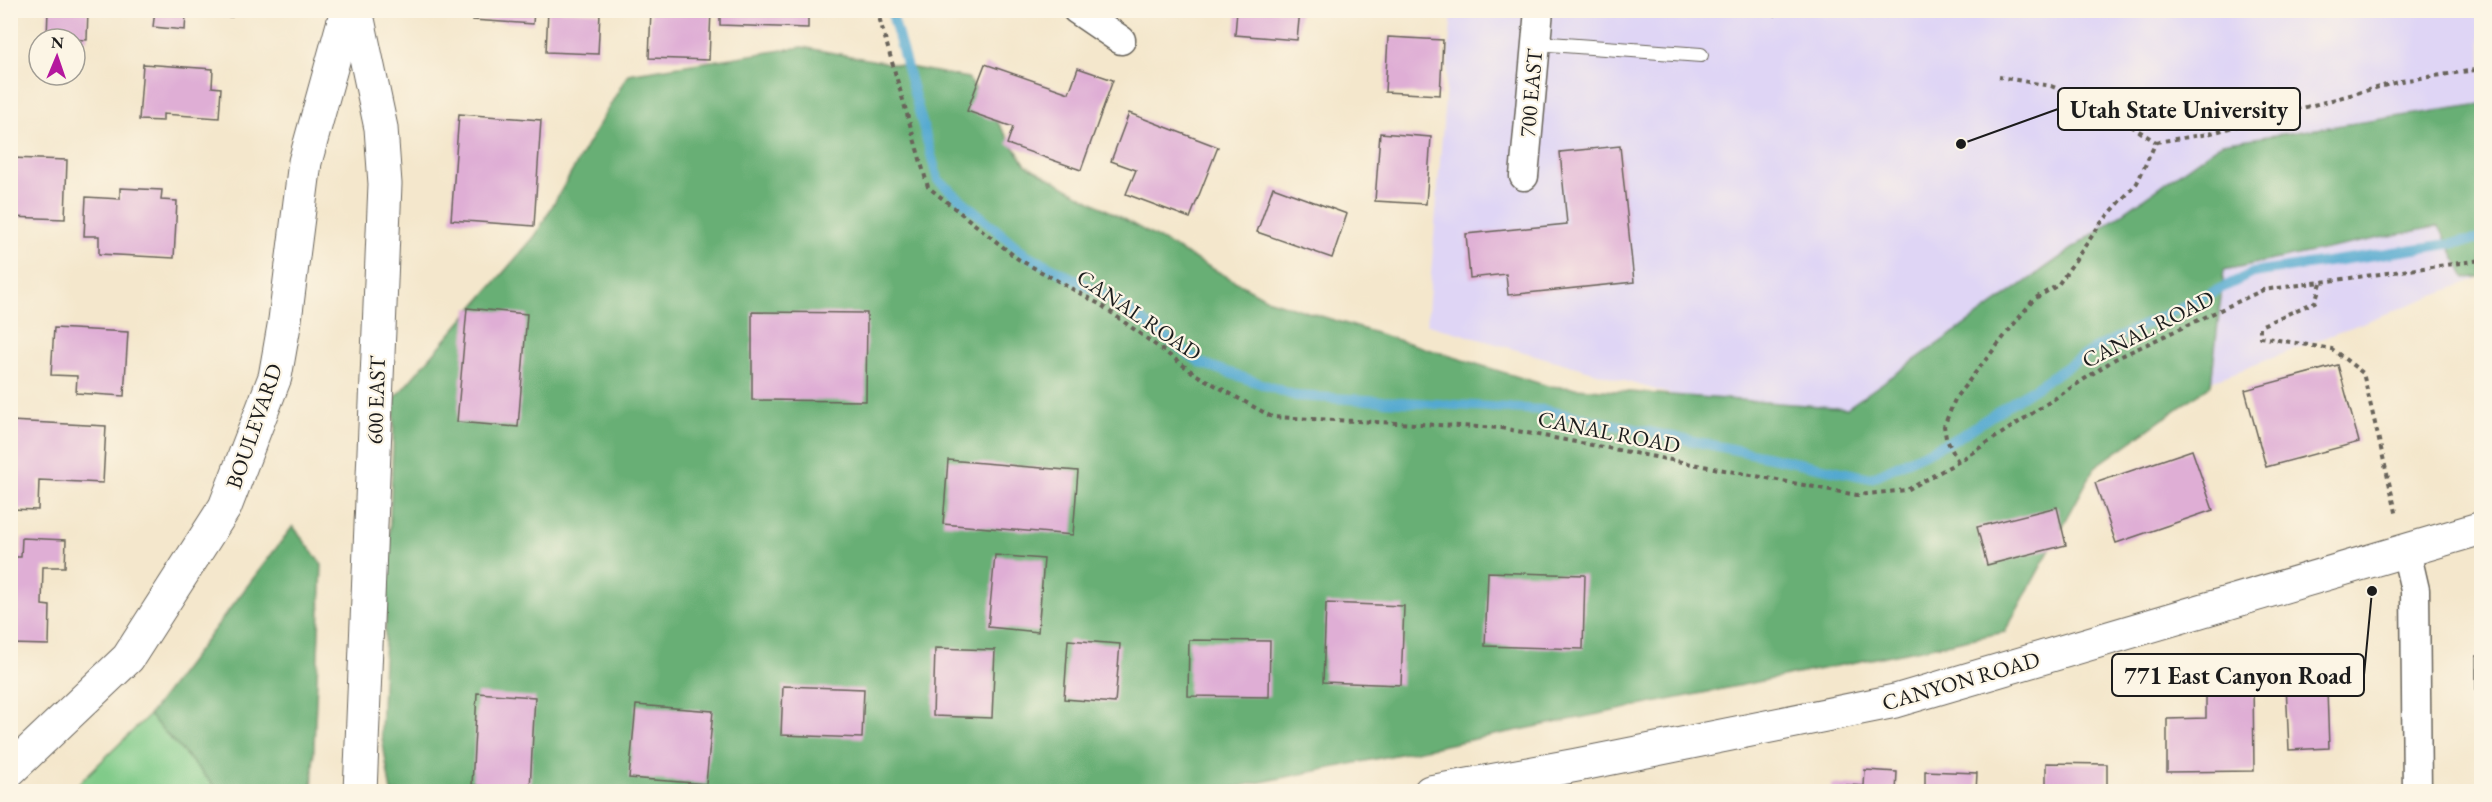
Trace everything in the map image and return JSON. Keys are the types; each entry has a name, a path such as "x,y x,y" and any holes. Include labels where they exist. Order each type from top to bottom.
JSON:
{"street":[{"name":"BOULEVARD","path":"10,770 128,658 225,507 275,378 285,320 305,162 347,10"},
{"name":"600 EAST","path":"356,10 381,128 385,184 360,792"},
{"path":"1077,10 1121,40"},
{"name":"700 EAST","path":"1524,176 1539,10"},
{"name":"CANYON ROAD","path":"1430,792 1589,763 1895,701 2481,528"},
{"path":"2406,551 2415,590 2417,792"}],"lane":[{"path":"1536,43 1701,56"}],"path":[{"name":"CANAL ROAD","path":"877,10 928,187 1018,259 1101,305 1195,374 1272,417 1501,428 1857,495 1907,490 1958,462 2115,359 2263,290 2481,260"},
{"path":"1774,16 1776,10"},
{"path":"1999,77 2051,86 2103,108 2156,142 2208,134 2401,81 2481,69"},
{"path":"1958,462 1946,438 1944,426 1956,397 2034,299 2058,285 2101,223 2137,183 2156,142"},
{"path":"2321,283 2315,302 2260,326 2260,337 2332,349 2363,373 2406,551"}],"shaded area":[{"path":"1452,11 2481,11 2481,277 1962,478 1427,324"}],"green space":[{"path":"802,47 968,78 1026,165 1269,300 1548,386 1847,408 2222,143 2481,104 2481,277 2465,278 2439,226 2224,270 2211,385 2095,467 2005,632 1217,791 391,792 381,732 395,398 535,236 628,74"},
{"path":"293,526 322,565 312,791 219,791 149,715"},
{"path":"149,715 219,791 70,792"}],"building":[{"path":"48,10 88,10 87,40 87,27 47,27"},
{"path":"155,10 233,10 232,17 186,13 185,30 153,27"},
{"path":"474,10 534,10 533,24 473,20"},
{"path":"548,10 600,13 598,54 546,52"},
{"path":"651,10 711,10 709,60 649,58"},
{"path":"720,10 808,10 808,28 720,25"},
{"path":"1237,10 1300,10 1297,40 1235,35"},
{"path":"1388,37 1443,40 1440,95 1385,92"},
{"path":"143,64 213,69 212,87 221,88 219,118 163,114 163,121 139,120"},
{"path":"985,64 1069,93 1078,68 1113,80 1081,170 1007,144 1013,127 967,111"},
{"path":"1129,113 1218,147 1190,218 1126,194 1136,170 1111,161"},
{"path":"459,114 541,120 534,226 451,220"},
{"path":"1380,133 1431,137 1426,204 1375,201"},
{"path":"1620,146 1634,282 1508,295 1506,274 1470,278 1466,234 1567,224 1560,152"},
{"path":"10,158 67,160 65,219 10,217"},
{"path":"1273,187 1347,214 1332,258 1257,232"},
{"path":"120,188 162,190 161,200 177,201 174,258 99,254 99,236 84,236 86,197 120,199"},
{"path":"467,308 527,314 518,427 457,422"},
{"path":"752,312 867,313 866,401 752,400"},
{"path":"54,328 128,332 124,396 76,393 77,376 51,375"},
{"path":"2338,365 2359,442 2266,467 2245,390"},
{"path":"10,421 106,426 103,483 39,480 38,510 10,509"},
{"path":"2192,450 2213,510 2116,543 2095,483"},
{"path":"948,460 1078,471 1073,535 943,524"},
{"path":"2057,507 2066,545 1987,565 1977,527"},
{"path":"22,538 66,540 65,567 43,567 42,605 50,606 49,645 10,644 10,557 21,557"},
{"path":"995,555 1044,559 1038,632 988,627"},
{"path":"1488,572 1585,575 1583,649 1485,646"},
{"path":"1326,603 1404,606 1401,685 1323,682"},
{"path":"1068,640 1120,644 1115,703 1064,699"},
{"path":"1189,640 1270,641 1269,697 1188,696"},
{"path":"935,648 995,650 992,718 933,716"},
{"path":"2476,656 2482,656 2482,716 2476,716"},
{"path":"2326,661 2329,748 2289,750 2285,663"},
{"path":"2206,678 2253,678 2254,771 2167,772 2167,719 2206,718"},
{"path":"783,686 864,689 862,738 781,735"},
{"path":"477,693 535,697 530,789 472,785"},
{"path":"636,705 713,711 706,784 629,778"},
{"path":"2046,763 2107,764 2107,792 2046,792"},
{"path":"1865,770 1897,772 1896,792 1831,792 1831,784 1864,786"},
{"path":"1925,771 1977,773 1976,792 1925,792"}],"waterway":[{"path":"891,10 938,180 1025,254 1114,300 1201,363 1296,396 1543,410 1871,478 1959,437 2094,349 2253,273 2482,239"}],"place":[{"name":"Utah State University","path":"1961,144"},
{"name":"771 East Canyon Road","path":"2372,591"}]}
